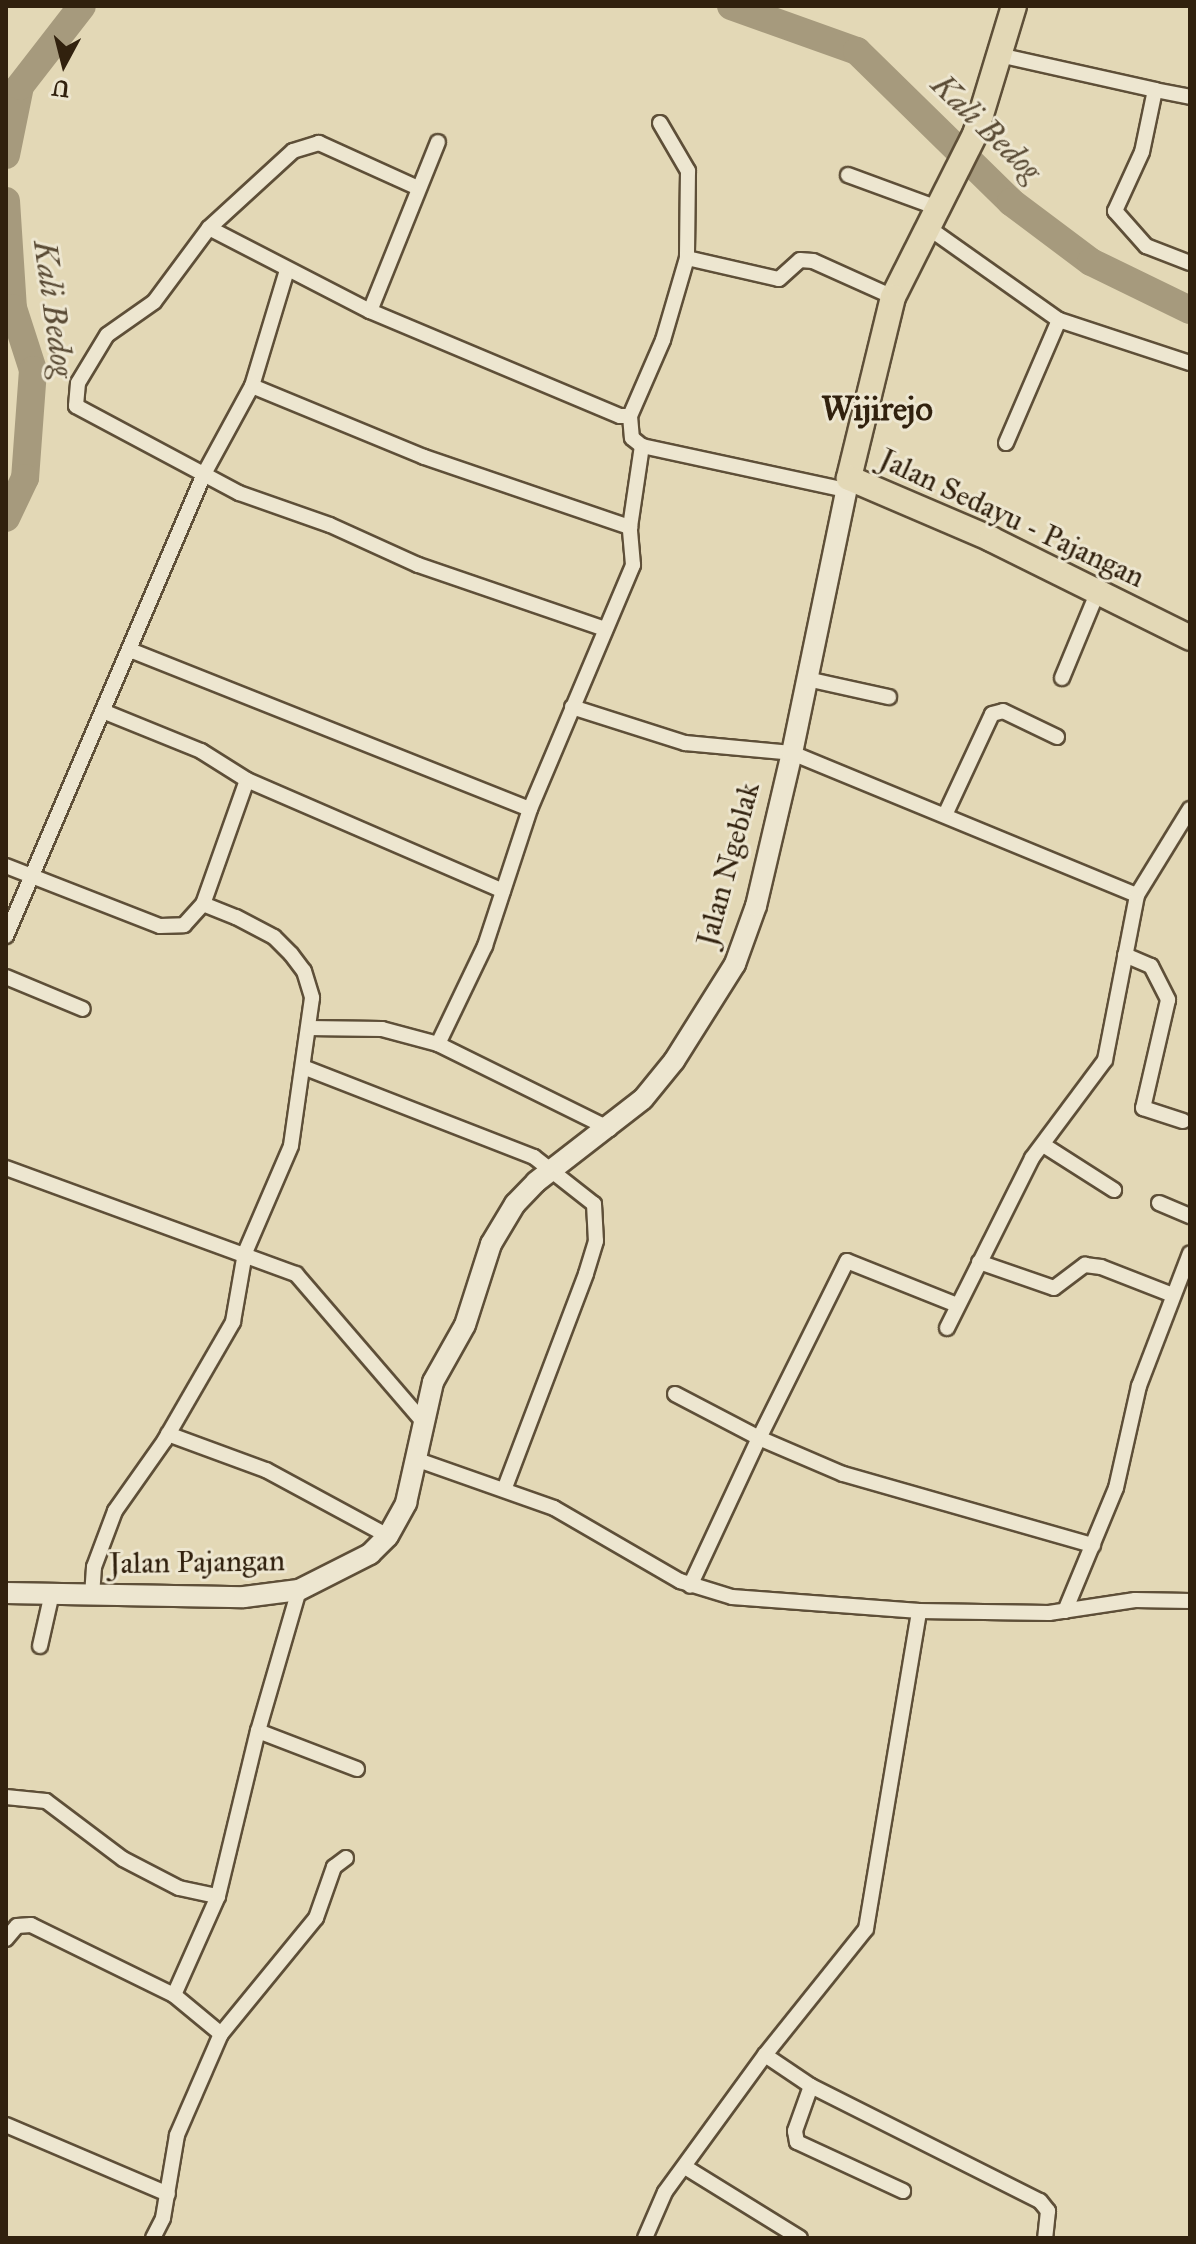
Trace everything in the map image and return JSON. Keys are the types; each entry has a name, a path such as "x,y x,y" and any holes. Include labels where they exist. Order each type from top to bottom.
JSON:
{"main road":[{"name":"Jalan Ngeblak","path":"418,1460 433,1382 465,1325 491,1244 525,1192 610,1129 674,1061 735,964 756,906 792,753 847,484 893,297 934,210 975,134 1014,6"},
{"name":"Jalan Sedayu - Pajangan","path":"847,484 1098,591 1190,638"},
{"name":"Jalan Pajangan","path":"6,1593 244,1597 299,1590 370,1554 388,1536 406,1503 418,1460"}],"street":[{"path":"999,55 1190,97"},
{"path":"1155,90 1142,152 1115,211 1146,246 1190,263"},
{"path":"660,123 688,171 687,258 663,340 630,416 632,438 642,446 847,484"},
{"path":"416,187 309,142 271,168 209,228 154,302 104,339 74,398 78,409 204,474 418,565 605,629"},
{"path":"370,311 416,187 438,142"},
{"path":"848,175 934,210 1059,320 1190,363"},
{"path":"209,228 370,311 611,414 630,416"},
{"path":"687,258 779,279 800,260 813,261 893,297"},
{"path":"6,936 105,712 204,474 252,386 287,270"},
{"path":"1006,443 1059,320"},
{"path":"252,386 424,457 630,527"},
{"path":"438,1044 485,946 530,809 633,565 630,527 642,446"},
{"path":"1062,678 1098,591"},
{"path":"130,650 530,809"},
{"path":"807,679 889,697"},
{"path":"572,707 685,743 792,753 1137,895"},
{"path":"945,815 992,714 1003,711 1057,737"},
{"path":"105,712 201,751 247,780 503,891"},
{"path":"6,866 160,926 192,921 203,904 247,780"},
{"path":"947,1328 1032,1158 1045,1146 1105,1060 1137,895 1190,809"},
{"path":"92,1593 94,1567 115,1511 168,1434 233,1322 245,1253 291,1146 308,1028 310,985 291,954 257,927 203,904"},
{"path":"1125,955 1151,966 1168,1000 1143,1108 1183,1121"},
{"path":"6,977 83,1009"},
{"path":"308,1028 382,1029 438,1044 610,1129"},
{"path":"303,1067 534,1157 548,1173 594,1204 596,1241 505,1487"},
{"path":"1045,1146 1114,1190"},
{"path":"6,1168 296,1274 424,1423"},
{"path":"1159,1203 1190,1216"},
{"path":"1065,1611 1116,1488 1139,1386 1190,1253"},
{"path":"690,1586 847,1261 957,1305"},
{"path":"979,1262 1054,1288 1085,1265 1101,1267 1173,1295"},
{"path":"675,1394 759,1438 851,1476 1093,1545"},
{"path":"168,1434 266,1470 388,1536"},
{"path":"418,1460 505,1487 554,1508 690,1586 732,1597 919,1611 1065,1611 1135,1600 1190,1601"},
{"path":"174,1995 218,1896 258,1731 299,1590"},
{"path":"40,1646 52,1593"},
{"path":"645,2238 665,2192 765,2055 866,1929 919,1611"},
{"path":"258,1731 357,1769"},
{"path":"6,1797 46,1801 123,1859 179,1888 218,1896"},
{"path":"156,2237 168,2194 177,2135 221,2034 316,1918 334,1867 346,1858"},
{"path":"6,1939 17,1926 31,1925 174,1995 221,2034"},
{"path":"765,2055 811,2086 1040,2201 1048,2211 1045,2238"},
{"path":"811,2086 795,2131 797,2142 903,2191"},
{"path":"6,2125 168,2194"},
{"path":"685,2167 800,2238"}],"waterway":[{"name":"Kali Bedog","path":"6,155 20,86 82,6"},
{"name":"Kali Bedog","path":"731,6 857,51 1011,202 1091,262 1190,310"},
{"name":"Kali Bedog","path":"6,201 13,308 33,370 25,478 6,518"}],"district":[{"name":"Wijirejo","path":"877,409"}]}
